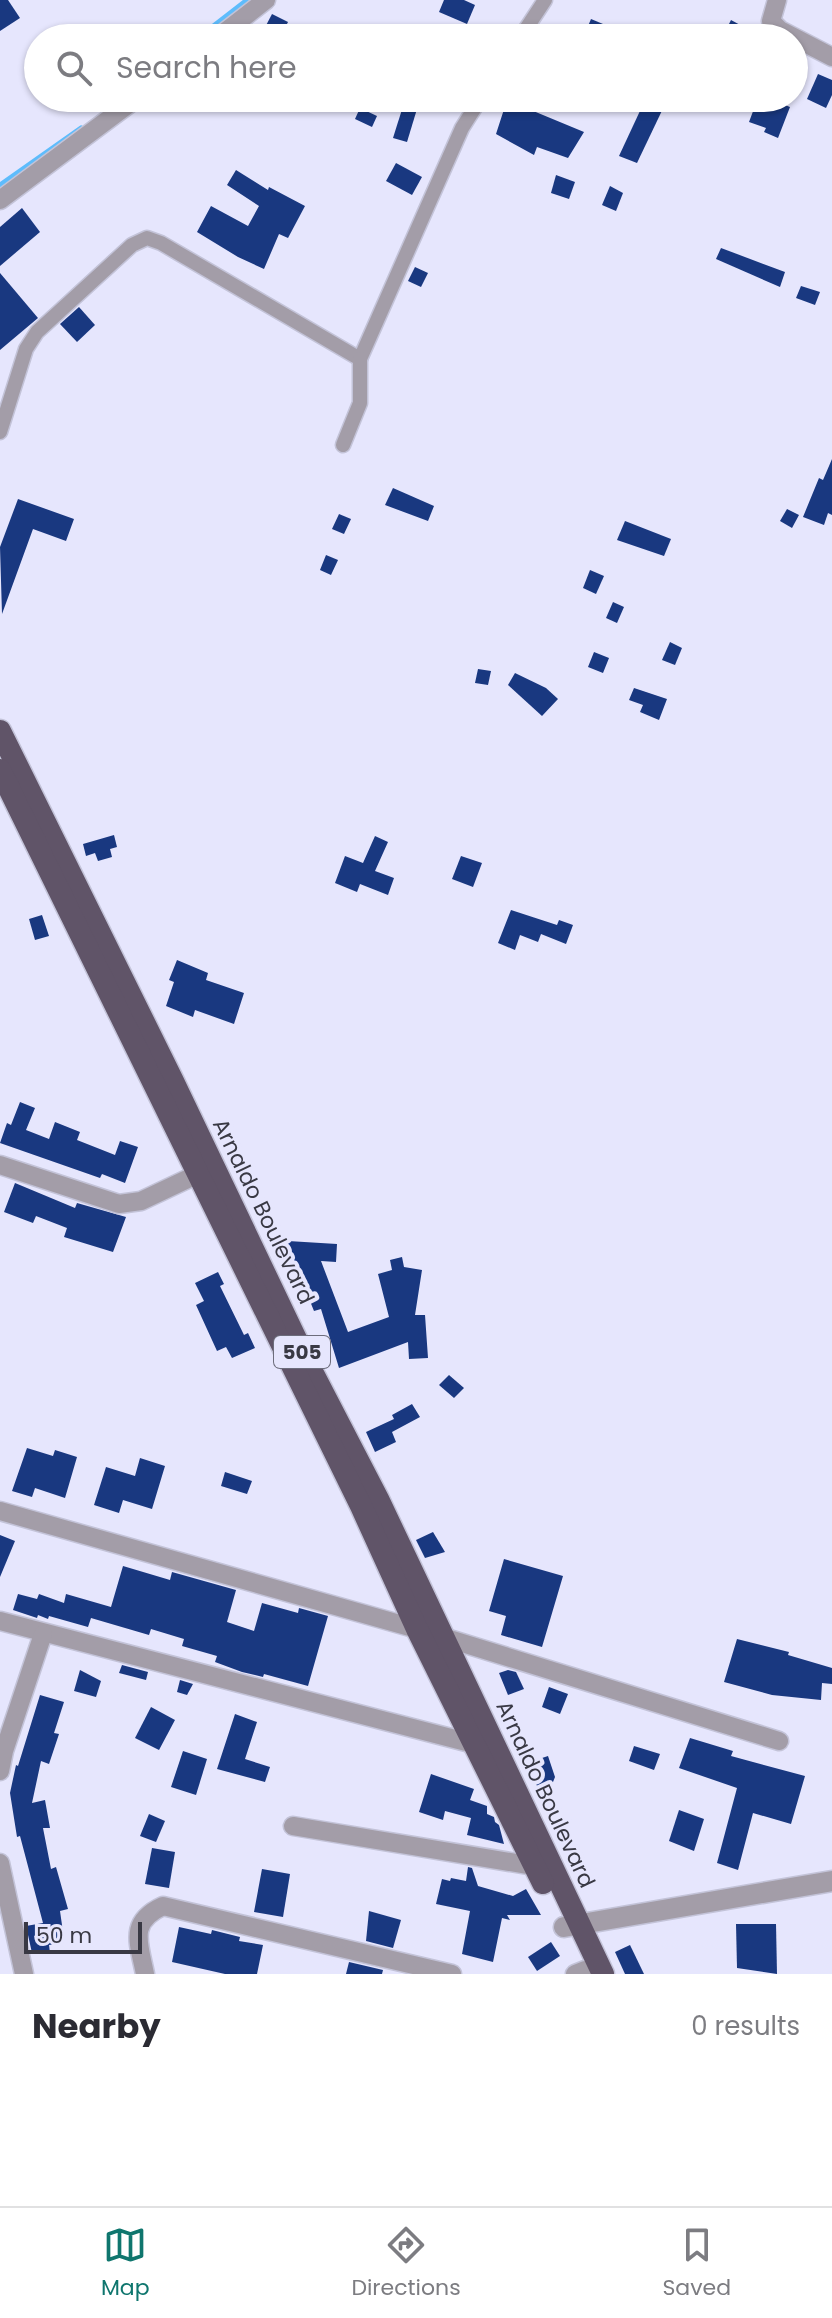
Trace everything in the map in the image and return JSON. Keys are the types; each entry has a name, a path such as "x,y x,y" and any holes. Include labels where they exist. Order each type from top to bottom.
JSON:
{"highway":[{"name":"Arnaldo Boulevard","path":"0,731 27,807 369,1503 442,1636 534,1866 571,1925"},
{"name":"Arnaldo Boulevard","path":"0,770 27,807"},
{"name":"Arnaldo Boulevard","path":"165,1084 198,1174 231,1224"},
{"name":"Arnaldo Boulevard","path":"369,1503 417,1629 474,1744 502,1782 571,1925 587,1973"}],"street":[{"path":"235,24 266,0"},
{"path":"529,24 545,0"},
{"path":"774,24 771,21 777,0"},
{"path":"808,45 832,57"},
{"path":"0,200 118,112"},
{"path":"343,445 360,403 360,359 462,128 472,112"},
{"path":"0,432 26,349 37,332 132,245 147,238 161,243 360,359"},
{"path":"0,1165 119,1204 141,1201 198,1174"},
{"path":"0,1511 442,1636 779,1741"},
{"path":"0,1621 474,1744"},
{"path":"0,1771 2,1750 43,1634"},
{"path":"293,1826 534,1866"},
{"path":"0,1863 24,1974"},
{"path":"571,1925 832,1881"},
{"path":"145,1974 138,1935 141,1921 163,1906 452,1974"}],"building":[{"path":"0,0 8,0 20,18 0,31"},
{"path":"444,0 464,0 475,5 467,24 439,12"},
{"path":"272,14 288,22 287,24 267,24"},
{"path":"818,74 832,80 832,95 826,108 808,97"},
{"path":"358,112 377,116 372,127 355,119"},
{"path":"401,112 416,112 407,142 393,138"},
{"path":"503,112 536,112 584,132 568,158 537,147 534,155 496,134"},
{"path":"639,112 661,112 637,163 619,156"},
{"path":"753,112 788,112 778,138 764,132 766,128 749,122"},
{"path":"396,163 422,177 412,195 386,181"},
{"path":"236,170 268,190 269,187 305,206 288,238 279,234 264,269 197,232 211,206 248,226 259,206 227,185"},
{"path":"556,175 575,182 569,199 551,193"},
{"path":"610,186 623,193 616,211 602,205"},
{"path":"22,208 40,232 0,266 0,227"},
{"path":"721,248 785,272 780,287 716,259"},
{"path":"415,267 428,273 421,287 408,281"},
{"path":"0,273 38,318 0,350"},
{"path":"801,286 820,292 815,305 796,298"},
{"path":"79,307 95,325 77,342 60,324"},
{"path":"832,459 832,515 828,513 824,525 803,517 819,478 823,480"},
{"path":"393,488 434,506 428,521 385,505"},
{"path":"18,499 74,519 66,541 33,529 2,614 0,547"},
{"path":"787,509 799,515 792,528 780,521"},
{"path":"339,514 351,519 344,534 332,529"},
{"path":"625,521 671,539 664,556 617,540"},
{"path":"326,555 338,560 331,575 320,570"},
{"path":"590,570 604,576 596,594 583,588"},
{"path":"613,602 624,607 617,623 606,618"},
{"path":"670,642 682,648 675,665 662,660"},
{"path":"594,652 609,658 603,673 588,667"},
{"path":"478,669 491,671 488,685 475,683"},
{"path":"515,673 546,688 558,699 542,716 508,685"},
{"path":"634,688 667,699 659,720 640,712 643,705 629,700"},
{"path":"114,835 117,847 110,849 112,857 98,861 95,853 86,856 83,844"},
{"path":"375,836 388,842 375,871 394,878 388,895 360,884 357,892 335,883 345,856 363,863"},
{"path":"461,856 482,863 473,887 452,879"},
{"path":"511,910 557,925 559,920 573,925 566,944 541,934 538,942 520,935 515,950 498,943"},
{"path":"42,915 49,936 35,940 29,919"},
{"path":"177,960 208,973 206,980 244,993 234,1024 195,1010 193,1017 166,1006 174,982 169,980"},
{"path":"20,1102 35,1108 26,1130 49,1139 55,1122 80,1132 77,1140 115,1155 120,1141 138,1147 125,1183 102,1174 100,1178 0,1143 7,1123 11,1125"},
{"path":"15,1183 75,1208 77,1203 126,1217 113,1252 64,1237 67,1228 36,1216 33,1223 4,1212"},
{"path":"288,1241 337,1244 336,1262 321,1261 348,1332 389,1317 378,1274 392,1270 390,1260 402,1257 404,1267 422,1270 415,1315 425,1315 428,1358 409,1359 408,1342 339,1368 321,1309 314,1311 293,1259 287,1259"},
{"path":"218,1272 224,1284 220,1286 244,1335 248,1333 255,1348 232,1358 226,1347 217,1351 196,1305 204,1301 195,1283"},
{"path":"449,1375 464,1388 454,1398 439,1385"},
{"path":"412,1404 420,1417 392,1432 396,1442 375,1452 366,1432 394,1419 392,1415"},
{"path":"27,1448 53,1456 55,1450 77,1457 65,1498 35,1488 32,1497 12,1491"},
{"path":"140,1458 165,1466 152,1509 123,1500 119,1513 94,1505 106,1467 135,1476"},
{"path":"225,1472 252,1481 247,1494 221,1486"},
{"path":"433,1532 445,1552 425,1558 416,1540"},
{"path":"0,1535 15,1541 0,1577"},
{"path":"504,1559 563,1576 542,1647 501,1635 506,1616 489,1611"},
{"path":"123,1566 170,1580 172,1572 236,1590 227,1622 254,1631 262,1603 298,1613 299,1608 328,1616 308,1686 264,1674 263,1677 242,1672 215,1662 217,1656 182,1646 184,1639 151,1629 149,1635 91,1618 88,1627 49,1616 48,1619 38,1615 37,1618 13,1610 18,1594 37,1599 39,1594 64,1603 66,1594 111,1607"},
{"path":"737,1639 789,1652 788,1655 832,1668 832,1684 822,1683 821,1700 772,1695 724,1682"},
{"path":"122,1665 148,1672 146,1680 119,1673"},
{"path":"80,1670 101,1681 96,1697 74,1691"},
{"path":"508,1670 516,1672 524,1689 508,1695 499,1673"},
{"path":"180,1680 193,1684 187,1695 177,1692"},
{"path":"549,1687 568,1694 560,1714 542,1707"},
{"path":"40,1695 64,1702 54,1733 59,1734 49,1764 41,1761 32,1803 45,1800 50,1828 43,1828 51,1869 56,1867 68,1909 60,1911 63,1932 58,1933 62,1943 49,1945 50,1953 32,1953 26,1926 43,1923 20,1836 17,1837 10,1793 16,1765"},
{"path":"151,1707 175,1720 159,1750 135,1738"},
{"path":"235,1714 257,1722 245,1759 270,1767 265,1782 217,1769"},
{"path":"690,1738 733,1751 731,1756 805,1776 791,1824 753,1813 738,1870 717,1863 737,1788 679,1768"},
{"path":"634,1746 660,1754 654,1770 629,1761"},
{"path":"183,1751 207,1759 196,1795 171,1787"},
{"path":"548,1756 555,1777 549,1792 540,1793 527,1763"},
{"path":"431,1774 474,1789 470,1800 487,1806 487,1814 494,1817 499,1825 504,1844 467,1835 471,1818 445,1811 443,1820 419,1812"},
{"path":"679,1810 704,1819 694,1851 669,1841"},
{"path":"149,1814 165,1821 156,1842 140,1836"},
{"path":"152,1848 175,1852 169,1888 145,1884"},
{"path":"468,1867 472,1868 478,1886 513,1896 526,1889 541,1915 507,1915 510,1920 502,1918 493,1962 462,1954 470,1911 436,1904 442,1879 466,1881"},
{"path":"262,1869 290,1874 283,1917 254,1912"},
{"path":"369,1911 401,1920 393,1948 366,1941"},
{"path":"736,1924 776,1924 777,1974 737,1968"},
{"path":"179,1927 211,1934 212,1930 240,1937 239,1941 263,1945 257,1974 225,1974 172,1962"},
{"path":"551,1942 560,1956 537,1971 528,1957"},
{"path":"630,1945 644,1974 625,1974 615,1952"},
{"path":"349,1962 383,1970 382,1974 346,1974"}],"waterway":[{"path":"216,24 247,0"},
{"path":"0,185 81,128"}]}
